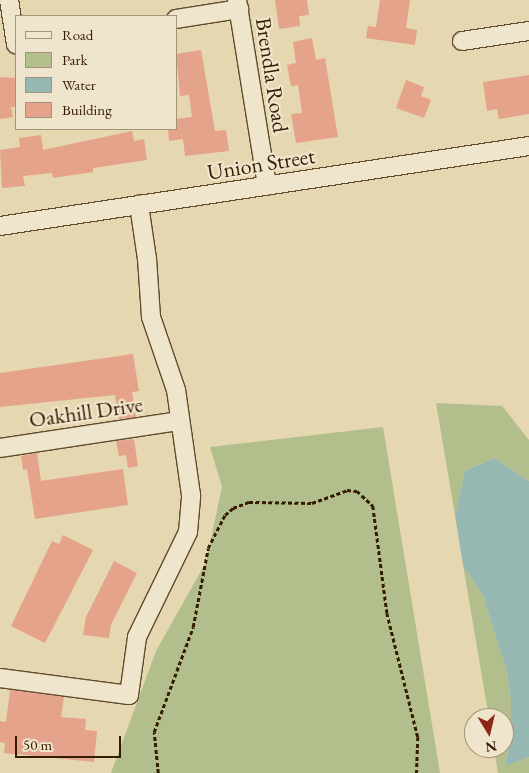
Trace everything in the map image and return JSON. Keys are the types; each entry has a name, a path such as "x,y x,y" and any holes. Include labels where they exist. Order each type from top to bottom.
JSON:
{"street":[{"path":"9,0 15,38"},
{"path":"178,19 238,5"},
{"name":"Brendla Road","path":"238,5 267,186"},
{"path":"462,41 529,31"},
{"path":"0,46 15,44"},
{"name":"Union Street","path":"0,226 529,146"},
{"path":"0,678 129,694 137,637 188,532 192,514 176,390 151,317 147,259 139,205"},
{"name":"Oakhill Drive","path":"0,448 179,422"}],"path":[{"path":"158,773 154,732 193,628 208,548 225,516 233,508 249,502 312,503 347,490 358,491 373,506 387,613 418,737 417,773"}],"green space":[{"path":"436,403 502,406 529,440 529,481 494,458 465,471 455,515"},
{"path":"383,427 440,773 111,773 156,651 206,562 222,487 210,447"},
{"path":"463,565 483,596 506,669 511,708 487,708"},
{"path":"529,757 529,773 498,773 496,758 506,758 505,766"}],"water":[{"path":"494,458 529,481 529,757 505,766 506,758 514,758 514,708 511,708 506,669 483,596 463,565 455,515 465,471"}],"building":[{"path":"275,0 307,0 309,15 299,16 300,26 279,29"},
{"path":"380,0 410,0 406,28 417,30 415,45 366,38 368,26 376,27"},
{"path":"312,38 316,60 325,58 338,137 296,143 291,114 302,113 298,85 291,86 287,65 296,63 293,42"},
{"path":"201,50 215,131 226,130 229,151 185,156 183,139 169,141 168,130 178,130 178,119 192,117 189,95 180,96 178,54"},
{"path":"529,75 529,114 499,119 497,109 487,111 483,82"},
{"path":"0,77 15,78 15,107 11,107 13,117 0,119"},
{"path":"406,80 424,87 421,96 431,100 424,118 396,108"},
{"path":"132,131 134,141 144,139 147,160 93,168 93,172 53,178 52,173 23,176 25,186 2,188 0,150 20,147 19,138 41,135 43,150"},
{"path":"133,354 139,391 132,392 136,417 119,419 115,395 0,407 0,373"},
{"path":"134,439 138,466 128,468 126,455 119,456 116,441"},
{"path":"37,453 41,481 123,469 128,505 35,519 27,469 23,470 21,456"},
{"path":"63,535 93,550 45,643 11,626 52,541 59,544"},
{"path":"114,561 137,573 111,625 109,638 83,635 86,617"},
{"path":"10,690 64,697 61,717 86,719 85,730 97,731 94,762 4,753 5,743 0,742 0,721 6,722"}]}
